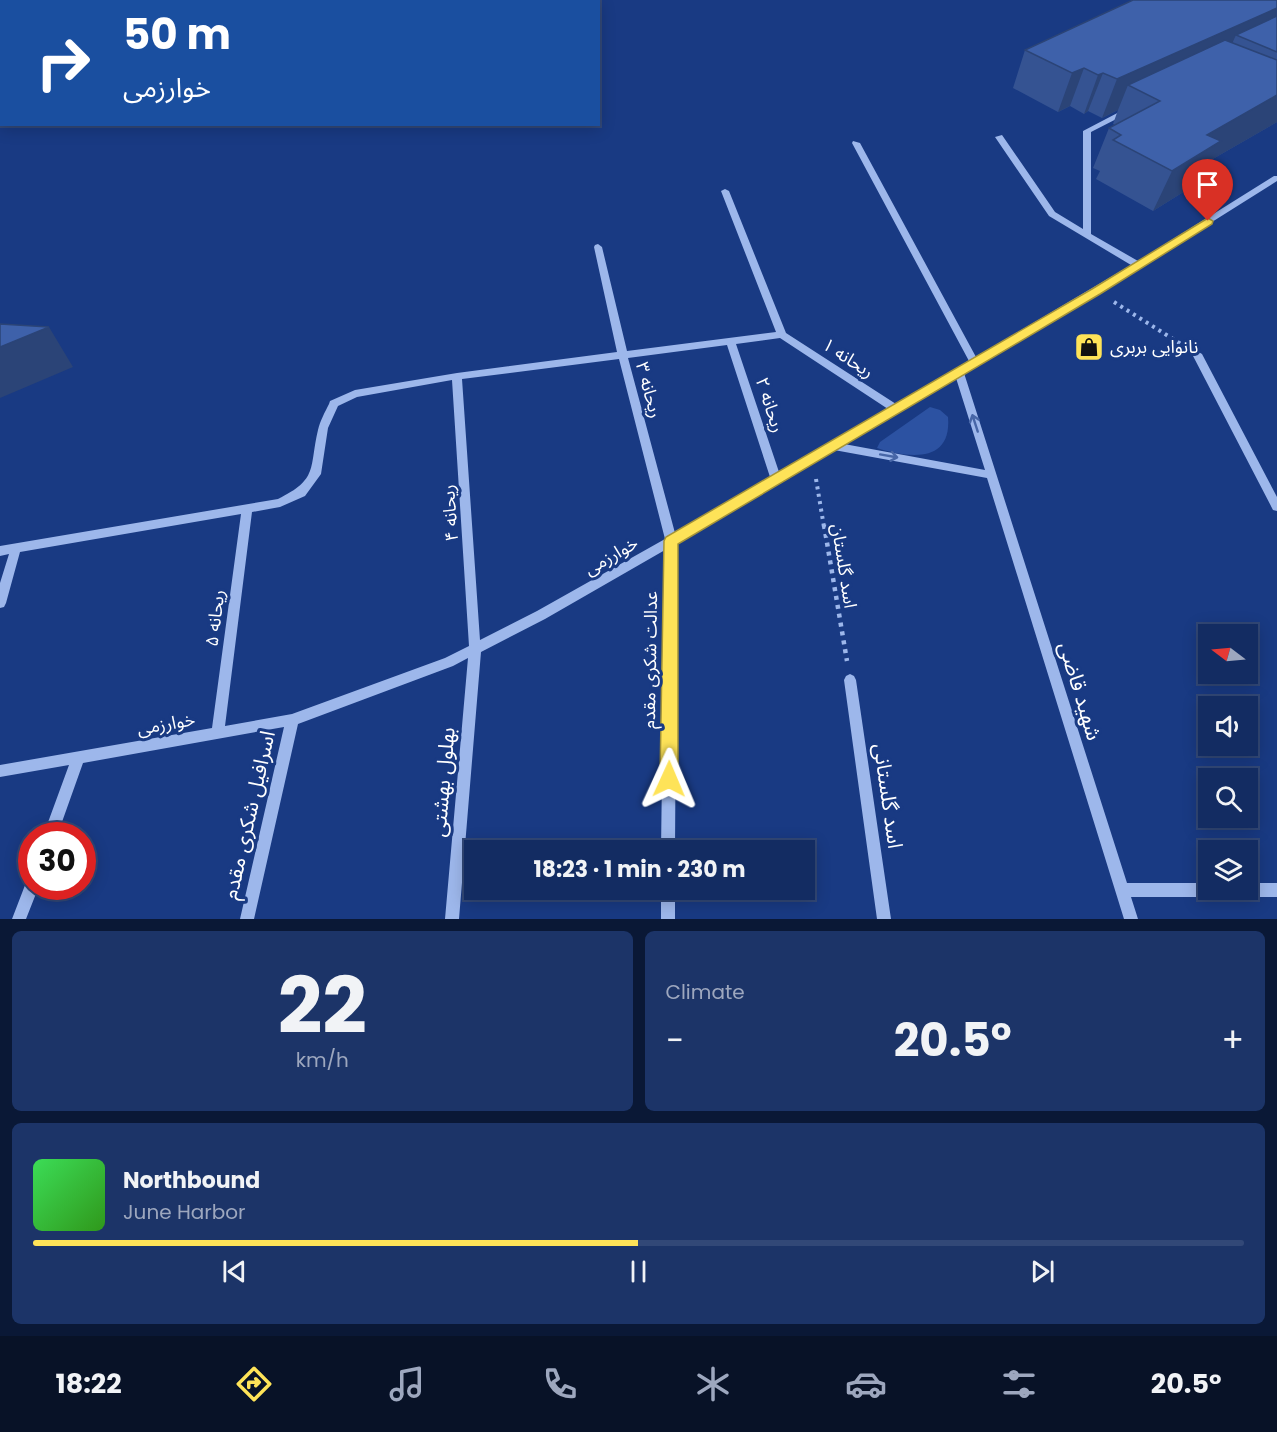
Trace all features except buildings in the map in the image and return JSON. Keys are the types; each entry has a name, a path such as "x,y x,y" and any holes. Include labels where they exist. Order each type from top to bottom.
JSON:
{"street":[{"path":"1087,235 1087,130 1137,106"},
{"path":"999,138 1052,214 1138,265"},
{"path":"856,142 974,363"},
{"name":"خوارزمی","path":"0,771 292,720 449,662 541,615 671,541 1096,291 1277,178"},
{"path":"0,551 280,503 301,493 316,474 323,428 334,404 355,394 457,376 782,335 725,191"},
{"name":"ریحانه ۳","path":"598,247 623,356 671,541"},
{"name":"ریحانه ۱","path":"782,335 896,409"},
{"name":"ریحانه ۲","path":"731,343 776,478"},
{"path":"1197,354 1277,507"},
{"name":"شهید قاضی","path":"959,371 1131,919"},
{"name":"ریحانه ۴","path":"457,376 475,649"},
{"path":"832,446 992,475"},
{"name":"ریحانه ۵","path":"219,732 247,509"},
{"name":"عدالت شکری مقدم","path":"668,840 671,541"},
{"path":"0,603 16,548"},
{"name":"بهلول بهشتی","path":"452,919 475,649"},
{"name":"اسد گلستانی","path":"850,680 884,919"},
{"name":"اسرافیل شکری مقدم","path":"247,919 292,720"},
{"path":"55,822 79,757"},
{"path":"1122,890 1277,890"},
{"path":"19,919 26,900"},
{"path":"668,900 668,919"}],"path":[{"path":"1096,291 1197,354"},
{"name":"اسد گلستان","path":"813,457 850,680"}],"shaded area":[{"path":"930,407 940,410 948,417 947,432 943,443 935,450 926,454 914,455 877,448 880,442"}],"place":[{"name":"نانوایی بربری","path":"1089,347"}],"route":[{"path":"669,779 671,541 1096,291 1208,221"}]}
